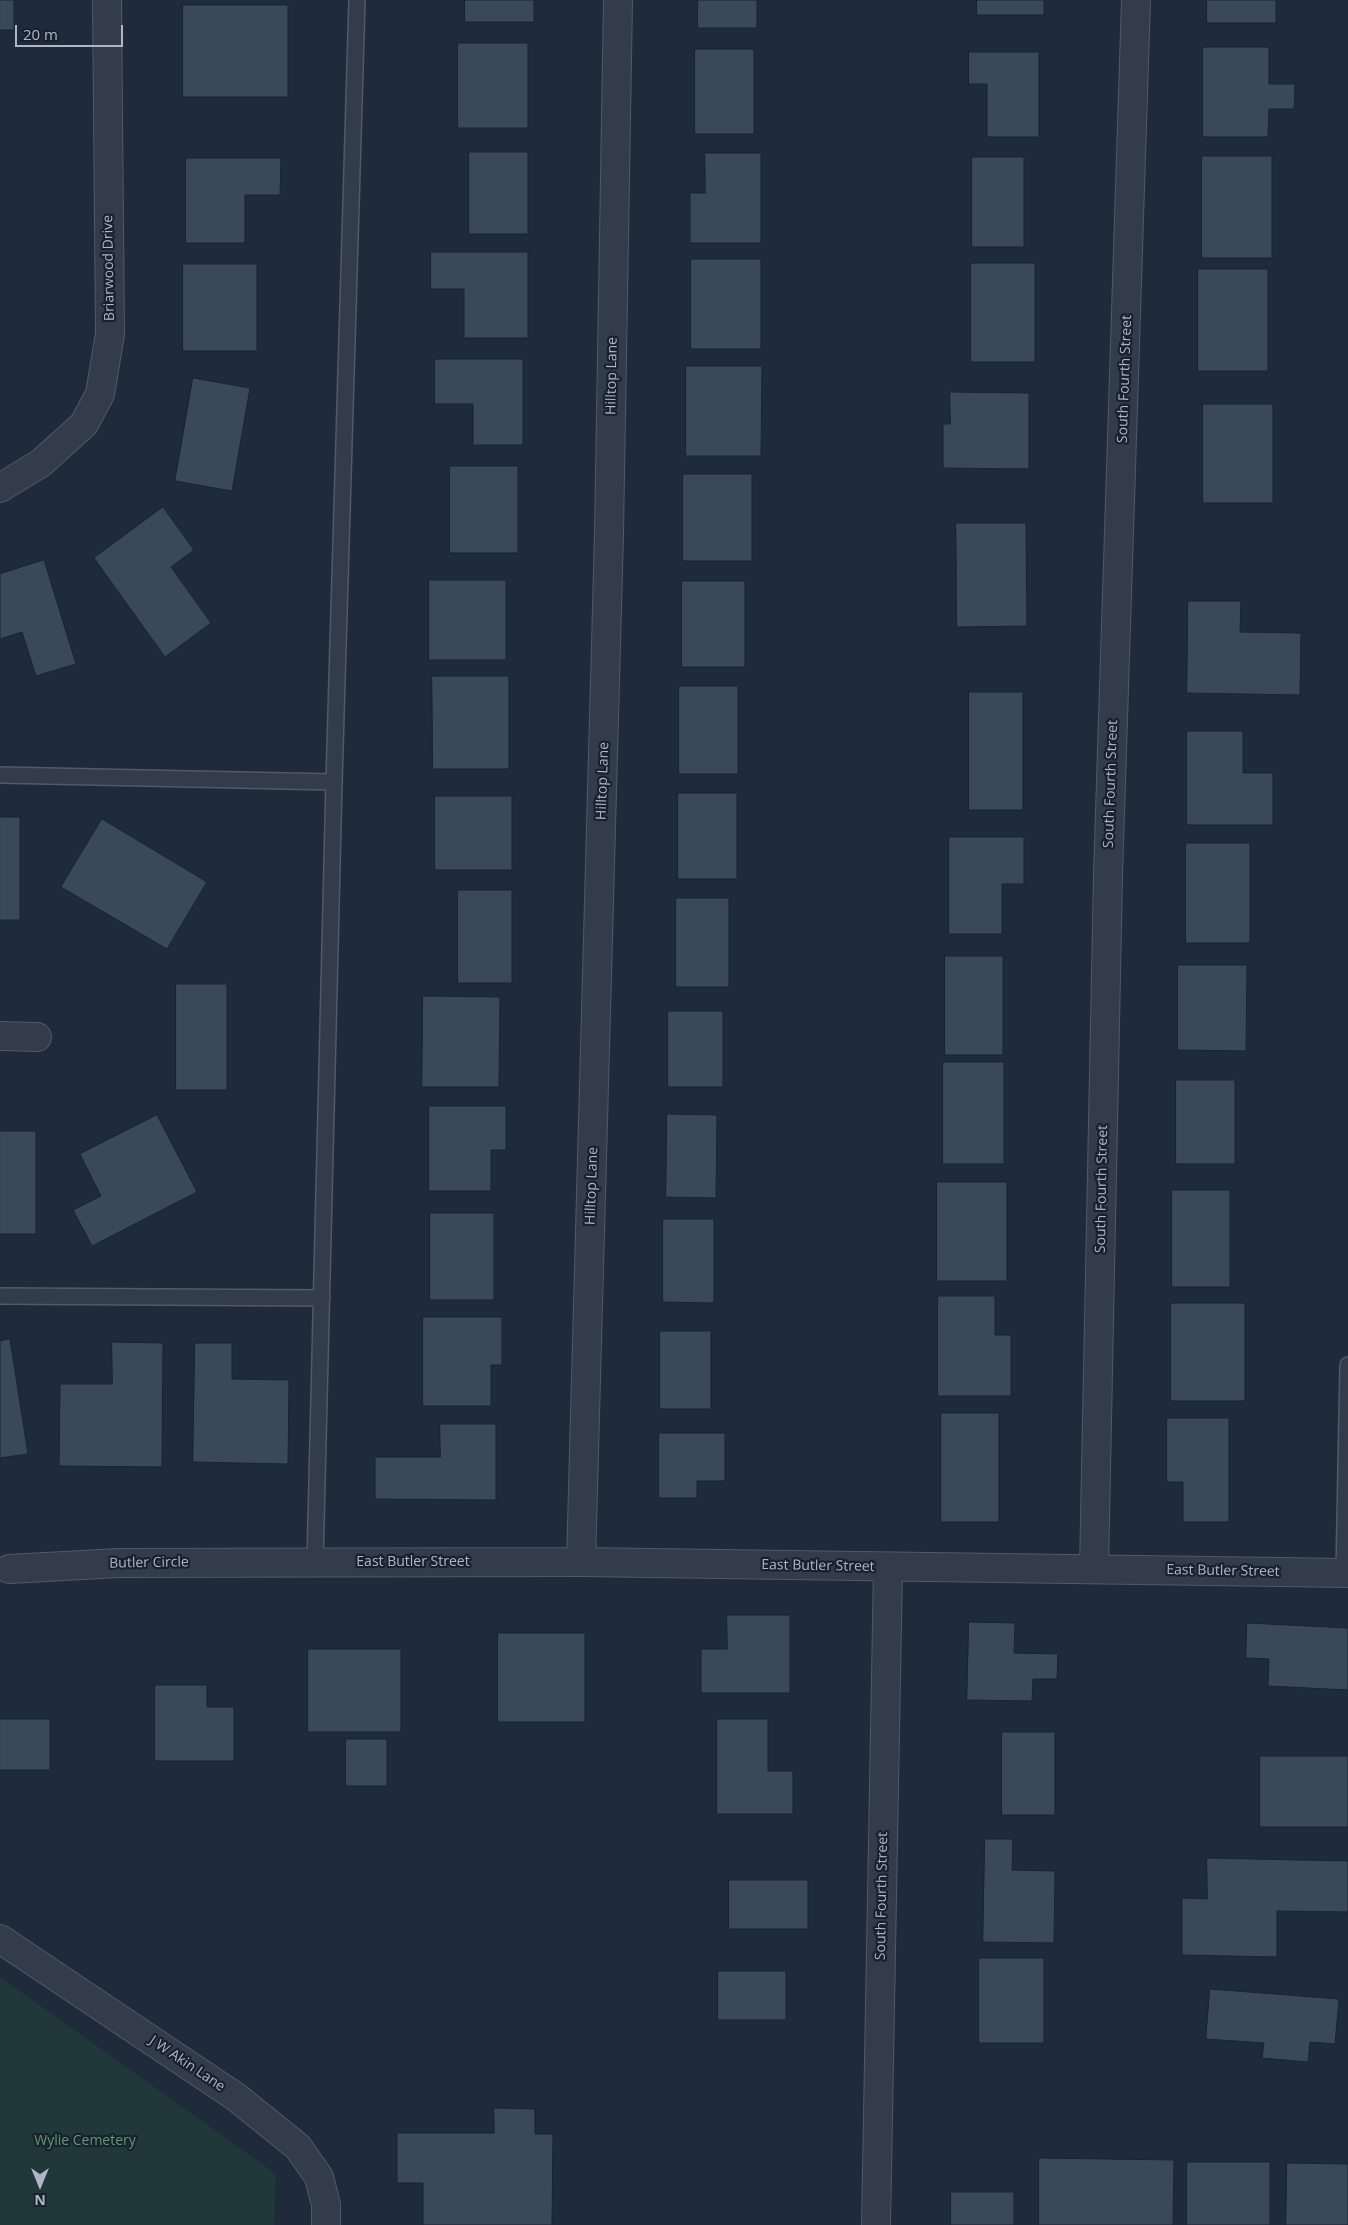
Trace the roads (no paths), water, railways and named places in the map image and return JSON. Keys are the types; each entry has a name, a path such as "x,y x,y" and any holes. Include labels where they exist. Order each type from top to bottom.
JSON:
{"street":[{"name":"Briarwood Drive","path":"0,488 42,463 84,424 100,394 110,334 107,0"},
{"name":"Hilltop Lane","path":"581,1562 609,534 618,0"},
{"name":"South Fourth Street","path":"1094,1569 1108,865 1136,0"},
{"path":"0,1036 38,1037"},
{"name":"East Butler Street","path":"302,1563 581,1562 888,1568 1346,1573"},
{"name":"Butler Circle","path":"9,1569 119,1563 302,1563"},
{"name":"South Fourth Street","path":"876,2225 888,1568"},
{"name":"J W Akin Lane","path":"0,1939 236,2097 298,2147 319,2177 326,2205 326,2225"}],"lane":[{"path":"302,1563 322,1298 334,782 357,0"},
{"path":"0,775 334,782"},
{"path":"0,1296 322,1298"},
{"path":"1346,1573 1348,1366"}],"park label":[{"name":"Wylie Cemetery","path":"85,2141"}]}
